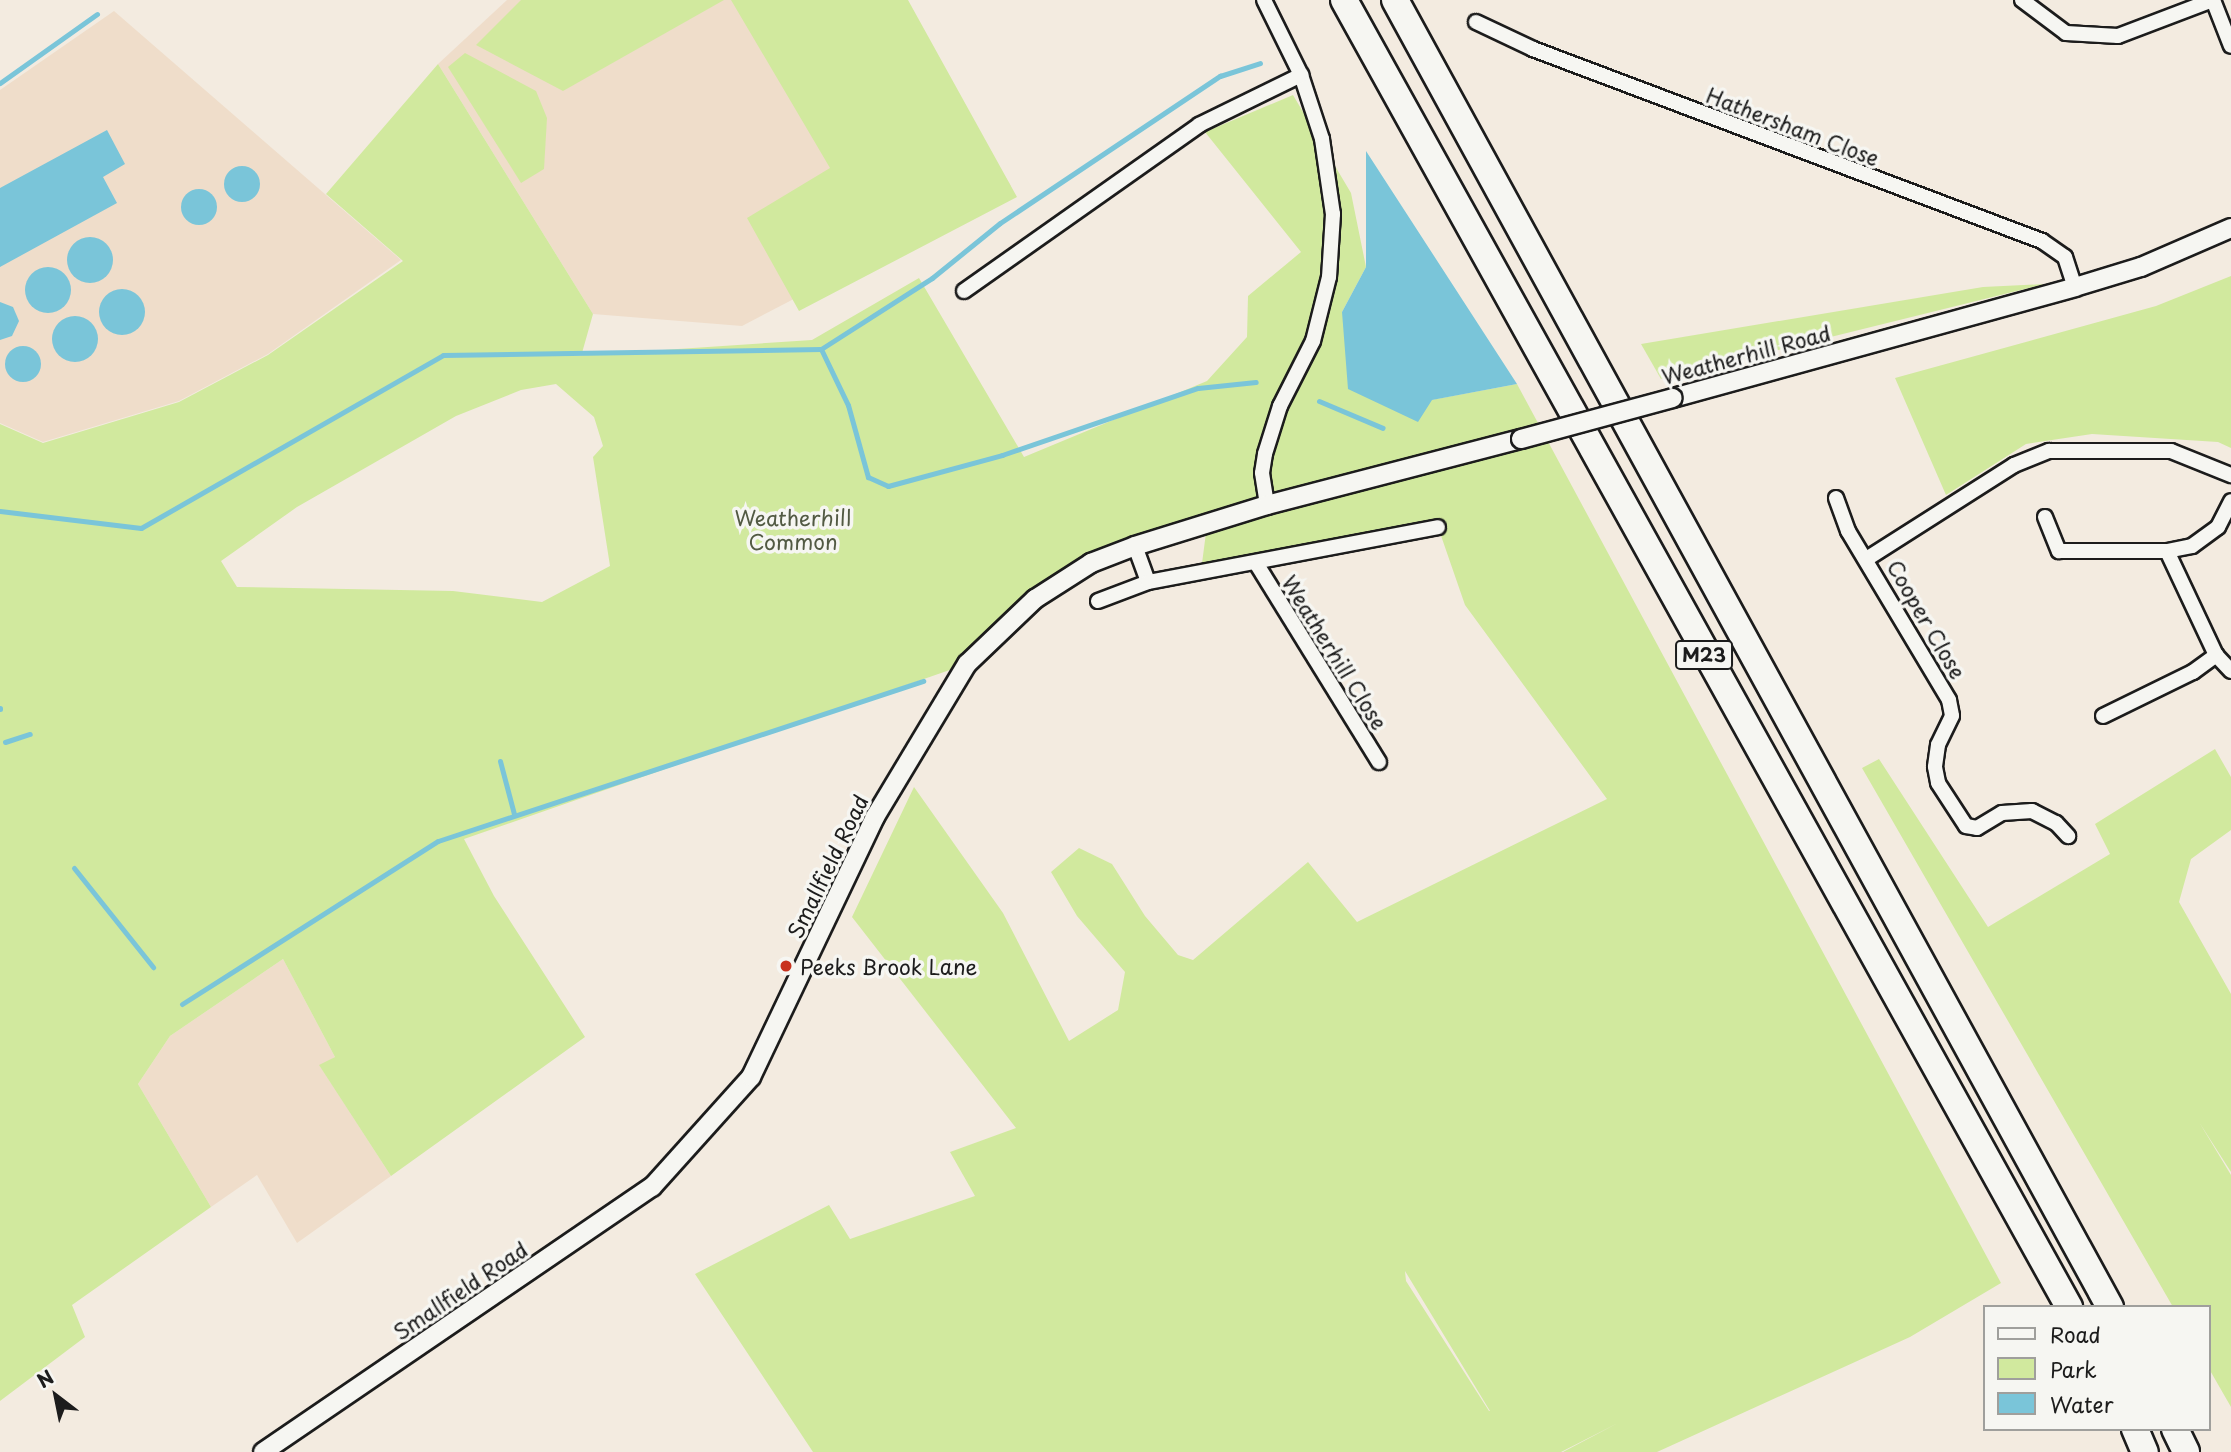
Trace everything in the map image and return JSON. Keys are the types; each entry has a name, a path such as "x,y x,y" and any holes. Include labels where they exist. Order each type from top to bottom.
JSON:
{"highway":[{"name":"M23","path":"1344,0 2068,1305"},
{"name":"M23","path":"1395,0 2109,1305"},
{"path":"2136,1431 2145,1452"},
{"path":"2176,1431 2186,1452"}],"street":[{"path":"1264,0 1301,75 1324,151 1334,214 1330,265 1313,341 1280,406 1265,454 1262,473 1267,505"},
{"path":"2022,0 2066,33 2118,36 2213,0 2231,46"},
{"name":"Hathersham Close","path":"1476,22 1532,49 2049,244 2065,257 2075,287"},
{"path":"964,291 1199,125 1301,75"},
{"name":"Weatherhill Road","path":"1267,505 1673,398 2075,287 2141,267 2231,228"},
{"name":"Cooper Close","path":"1868,558 2014,465 2049,452 2171,451 2231,475"},
{"name":"Cooper Close","path":"1836,498 1848,531 1868,558 1949,700 1952,716 1938,745 1935,766 1938,783 1966,826 1977,828 2002,813 2032,811 2056,823 2067,836"},
{"path":"2045,517 2059,551 2167,551 2192,546 2218,527 2231,501"},
{"name":"Smallfield Road","path":"263,1452 652,1187 751,1077 874,817 967,664 1035,599 1091,563 1135,546 1267,505"},
{"name":"Weatherhill Close","path":"1098,601 1148,582 1438,527"},
{"path":"1135,546 1148,582"},
{"path":"2167,551 2216,655 2231,671"},
{"name":"Weatherhill Close","path":"1256,563 1379,762"},
{"path":"2103,716 2193,672 2216,655"}],"shaded area":[{"path":"507,0 897,0 1011,186 742,326 593,314 438,64"},
{"path":"114,11 401,260 268,354 179,401 43,442 0,423 0,90"},
{"path":"283,959 335,1057 320,1066 391,1176 297,1243 257,1175 211,1207 138,1084 170,1036"}],"green space":[{"path":"521,0 724,0 563,91 476,45"},
{"path":"731,0 908,0 1017,197 799,311 747,218 830,168"},
{"path":"465,53 536,91 547,118 544,169 521,183 448,67"},
{"name":"Weatherhill Common","path":"438,64 593,314 582,353 541,354 573,356 812,340 919,278 1024,457 1207,381 1247,337 1248,296 1301,252 1205,132 1293,95 1351,193 1366,267 1342,312 1431,400 1517,384 2001,1283 1910,1337 1657,1452 1563,1452 1618,1423 1561,1452 813,1452 695,1274 829,1205 850,1239 975,1196 950,1152 1016,1128 852,917 914,787 1003,913 1069,1041 1118,1010 1125,972 1077,916 1051,872 1079,848 1112,864 1145,916 1178,955 1193,960 1308,862 1357,922 1607,799 1465,605 1438,527 1201,571 1207,525 1091,563 967,664 464,839 494,896 585,1037 391,1176 319,1065 335,1057 283,959 170,1036 138,1084 211,1207 72,1305 85,1337 0,1401 0,424 43,443 179,402 268,355 403,261 326,194","holes":["556,384 594,417 603,446 593,457 610,566 542,602 453,591 237,587 221,561 297,507 456,416 521,390","1405,1271 1490,1411 1406,1281"]},
{"path":"2231,276 2231,448 2218,442 2092,434 2026,444 1946,495 1895,378 2156,306"},
{"path":"2045,284 1661,379 1641,344 1983,287"},
{"path":"2215,749 2231,777 2231,830 2191,859 2179,902 2231,994 2231,1172 2199,1122 2231,1175 2231,1407 2210,1370 2210,1305 2172,1305 1862,768 1879,759 1988,927 2110,854 2095,824"}],"water":[{"path":"107,130 125,164 103,177 117,203 0,267 0,188"},
{"path":"1366,151 1517,384 1432,400 1418,422 1348,389 1342,312 1366,267"},
{"path":"242,166 255,171 260,184 255,197 242,202 229,197 224,184 229,171"},
{"path":"199,189 212,194 217,207 212,220 199,225 186,220 181,207 186,194"},
{"path":"90,237 106,244 113,260 106,276 90,283 74,276 67,260 74,244"},
{"path":"48,267 64,274 71,290 64,306 48,313 32,306 25,290 32,274"},
{"path":"122,289 138,296 145,312 138,328 122,335 106,328 99,312 106,296"},
{"path":"0,302 13,307 19,321 12,336 0,340"},
{"path":"75,316 91,323 98,339 91,355 75,362 59,355 52,339 59,323"},
{"path":"23,346 36,351 41,364 36,377 23,382 10,377 5,364 10,351"}],"waterway":[{"path":"0,83 97,14"},
{"path":"0,511 141,528 443,355 821,349 932,278 1000,223 1220,76 1260,63"},
{"path":"821,349 848,405 868,477 888,486 1002,455 1198,388 1256,382"},
{"path":"1319,401 1383,428"},
{"path":"182,1004 438,841 923,681"},
{"path":"5,742 30,734"},
{"path":"500,761 514,814"},
{"path":"74,868 153,967"}],"place":[{"name":"Peeks Brook Lane","path":"786,966"}]}
